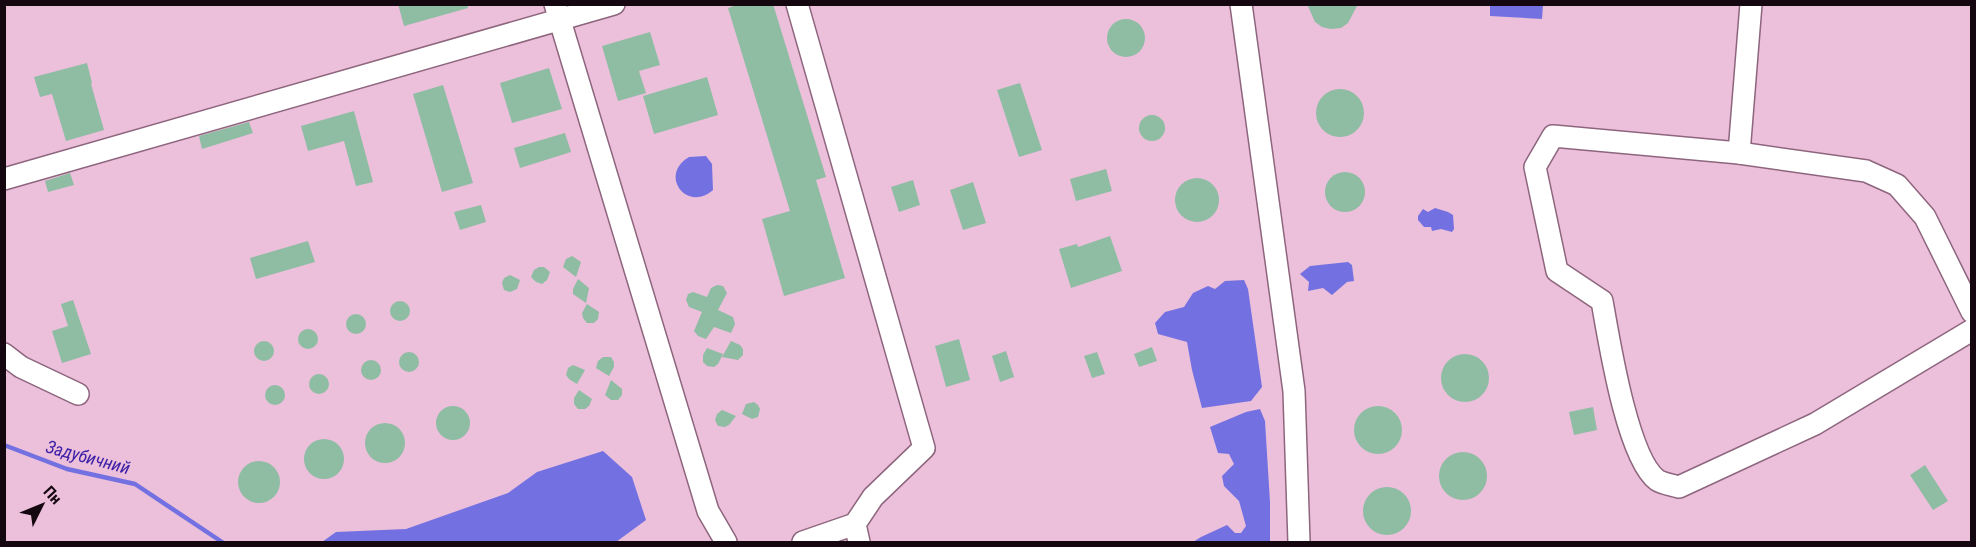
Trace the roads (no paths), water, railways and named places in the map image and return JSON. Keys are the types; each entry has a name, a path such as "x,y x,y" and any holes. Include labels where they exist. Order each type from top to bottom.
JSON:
{"lane":[{"path":"4,179 557,12 614,4"},
{"path":"797,4 924,448 873,497 857,533 803,543"},
{"path":"1241,4 1294,391 1299,543"},
{"path":"1739,153 1751,4"},
{"path":"557,12 708,511 726,543"},
{"path":"1971,312 1924,217 1897,185 1866,171 1739,153 1553,136 1535,167 1557,271 1602,301 1615,376 1633,437 1645,467 1659,482 1679,487 1815,424 1971,330"},
{"path":"4,354 21,367 78,394"}],"waterway":[{"name":"Задубичний","path":"4,445 67,469 135,484 222,542"}]}
